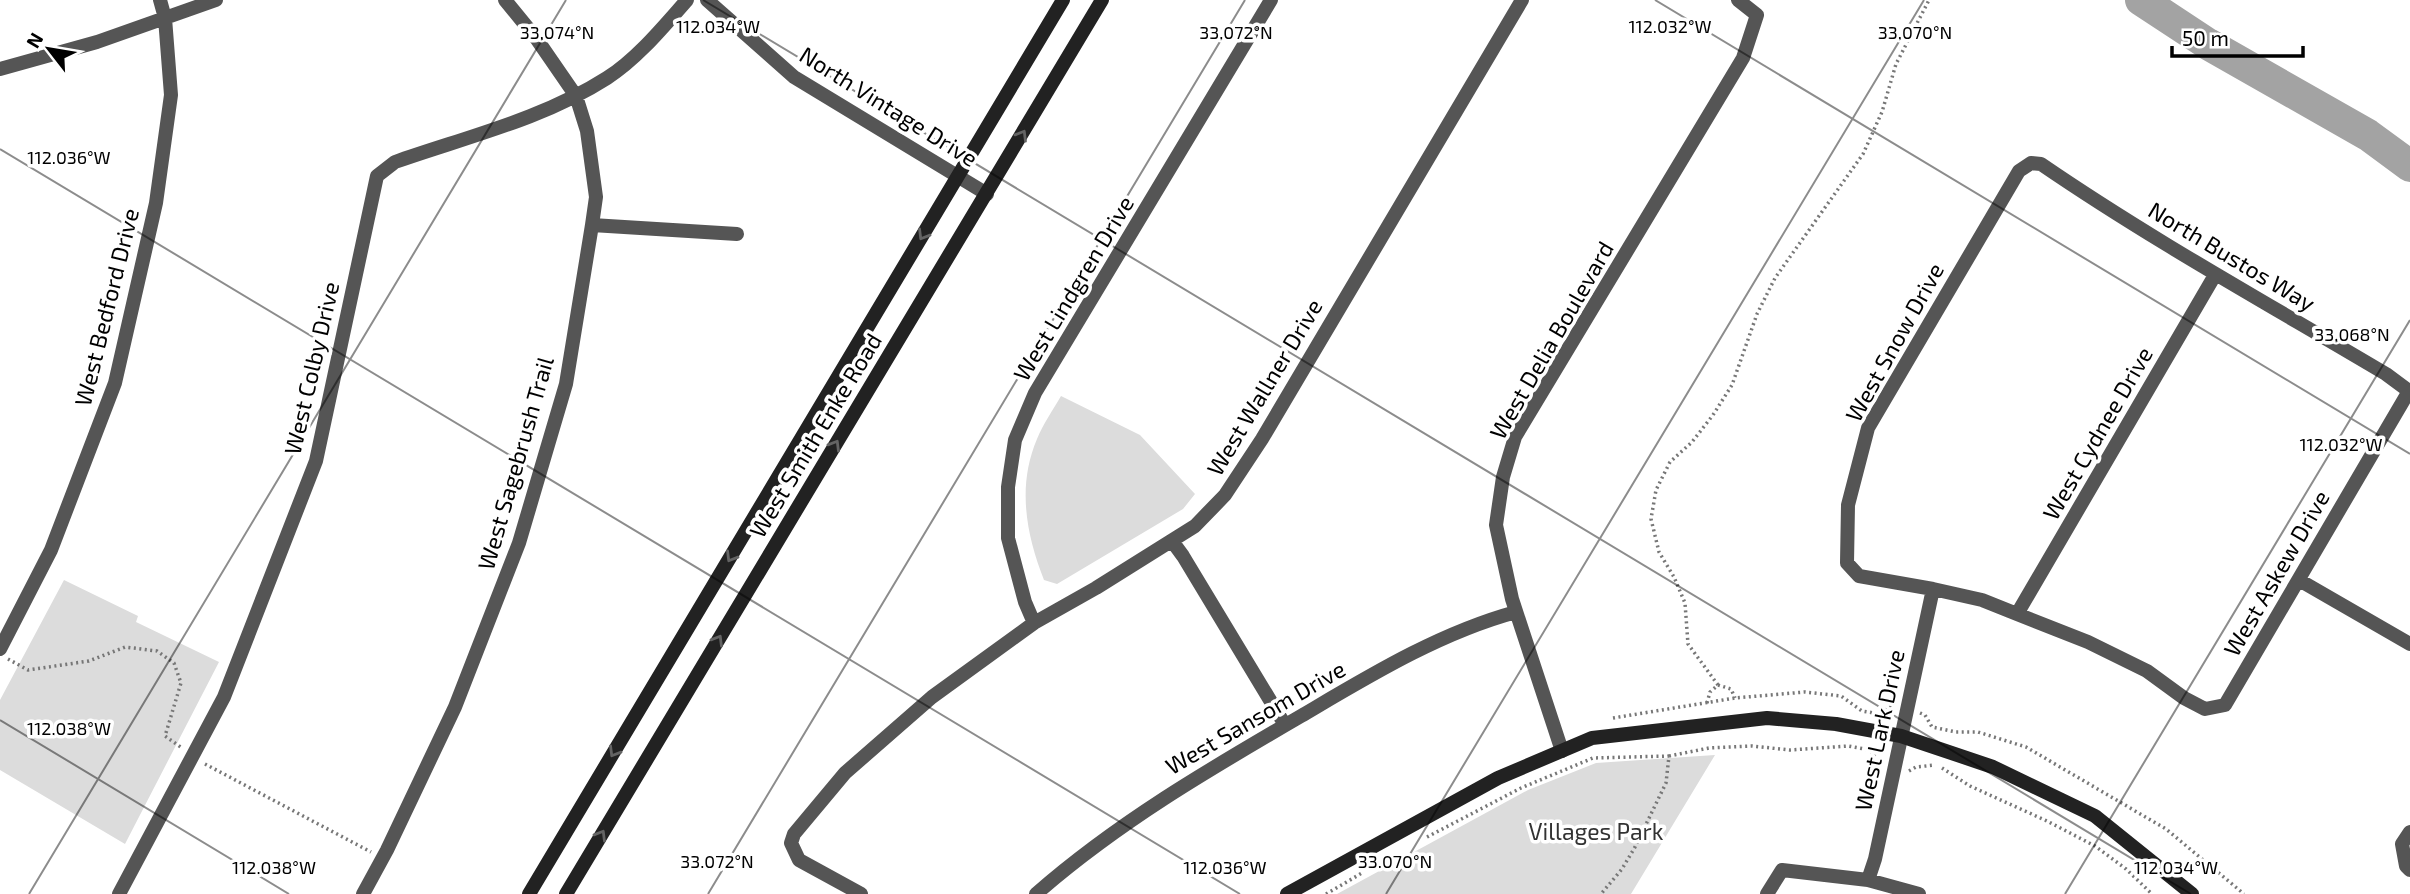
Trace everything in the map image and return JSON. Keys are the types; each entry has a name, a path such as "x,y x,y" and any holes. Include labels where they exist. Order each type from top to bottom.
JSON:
{"street":[{"name":"West Bedford Drive","path":"0,649 51,550 115,383 158,189 171,94 165,18 160,0"},
{"path":"0,69 97,42 216,0"},
{"name":"West Sagebrush Trail","path":"363,894 455,707 519,543 566,384 592,225 596,197 587,131 576,96 536,38 505,0"},
{"name":"West Colby Drive","path":"119,894 224,697 316,461 377,176 394,162 560,105 576,96 610,76 659,32 688,0"},
{"name":"North Vintage Drive","path":"707,0 793,77 987,194"},
{"name":"West Smith Enke Road","path":"529,894 1063,0"},
{"name":"West Smith Enke Road","path":"566,894 1102,0"},
{"name":"West Lindgren Drive","path":"1034,623 1008,538 1008,487 1015,440 1035,393 1272,0"},
{"name":"West Wallner Drive","path":"861,894 799,860 791,843 794,834 845,773 932,697 1034,623 1096,589 1195,526 1225,495 1262,439 1522,0"},
{"name":"West Delia Boulevard","path":"1562,751 1516,611 1496,525 1503,477 1515,437 1743,58 1757,15 1738,0"},
{"name":"North Bustos Way","path":"2031,163 2041,164 2215,275 2409,391"},
{"name":"West Snow Drive","path":"1933,589 1859,576 1847,563 1848,505 1868,428 2018,171 2031,163"},
{"path":"592,225 737,234"},
{"name":"West Cydnee Drive","path":"2017,614 2215,275"},
{"name":"West Askew Drive","path":"2017,614 2088,642 2147,671 2184,698 2205,709 2225,705 2409,391"},
{"path":"1172,541 1285,725"},
{"path":"2299,580 2410,644"},
{"path":"1933,589 1982,600 2017,614"},
{"name":"West Lark Drive","path":"1868,880 1875,859 1933,589"},
{"name":"West Sansom Drive","path":"1036,894 1100,841 1170,793 1285,725 1375,673 1449,636 1516,611"},
{"path":"1287,894 1498,778 1592,738 1768,718 1836,724 1901,736 1993,767 2095,816 2192,894"},
{"path":"2406,838 2406,866 2410,870"},
{"path":"1767,894 1782,870 1868,880 1919,894"}],"path":[{"path":"1735,698 1731,689 1718,685 1688,644 1685,603 1659,552 1651,519 1656,489 1670,462 1692,442 1732,386 1757,314 1775,278 1863,153 1882,112 1896,64 1929,0"},
{"path":"0,655 28,670 89,661 125,648 157,651 174,663 181,683 165,736 192,757 383,858"},
{"path":"1707,703 1710,692 1718,685"},
{"path":"1420,841 1521,788 1592,758 1670,756 1709,748 1752,746 1790,750 1848,746 1870,750 1880,764 1908,772 1916,767 1932,764 1945,769 1970,786 2048,821 2095,846 2126,869 2152,894"},
{"path":"1601,894 1622,869 1635,847 1666,783 1670,756"},
{"path":"1326,894 1372,867"}],"green space":[{"path":"1061,396 1140,435 1195,494 1183,509 1057,584 1044,580 1038,563 1029,528 1026,492 1027,474 1037,439"},
{"path":"64,580 138,616 136,622 219,662 125,844 0,770 0,700"},
{"name":"Villages Park","path":"1715,755 1631,894 1337,894 1528,790 1596,763"}],"waterway":[{"path":"2141,0 2208,44 2368,135 2410,166"}]}
